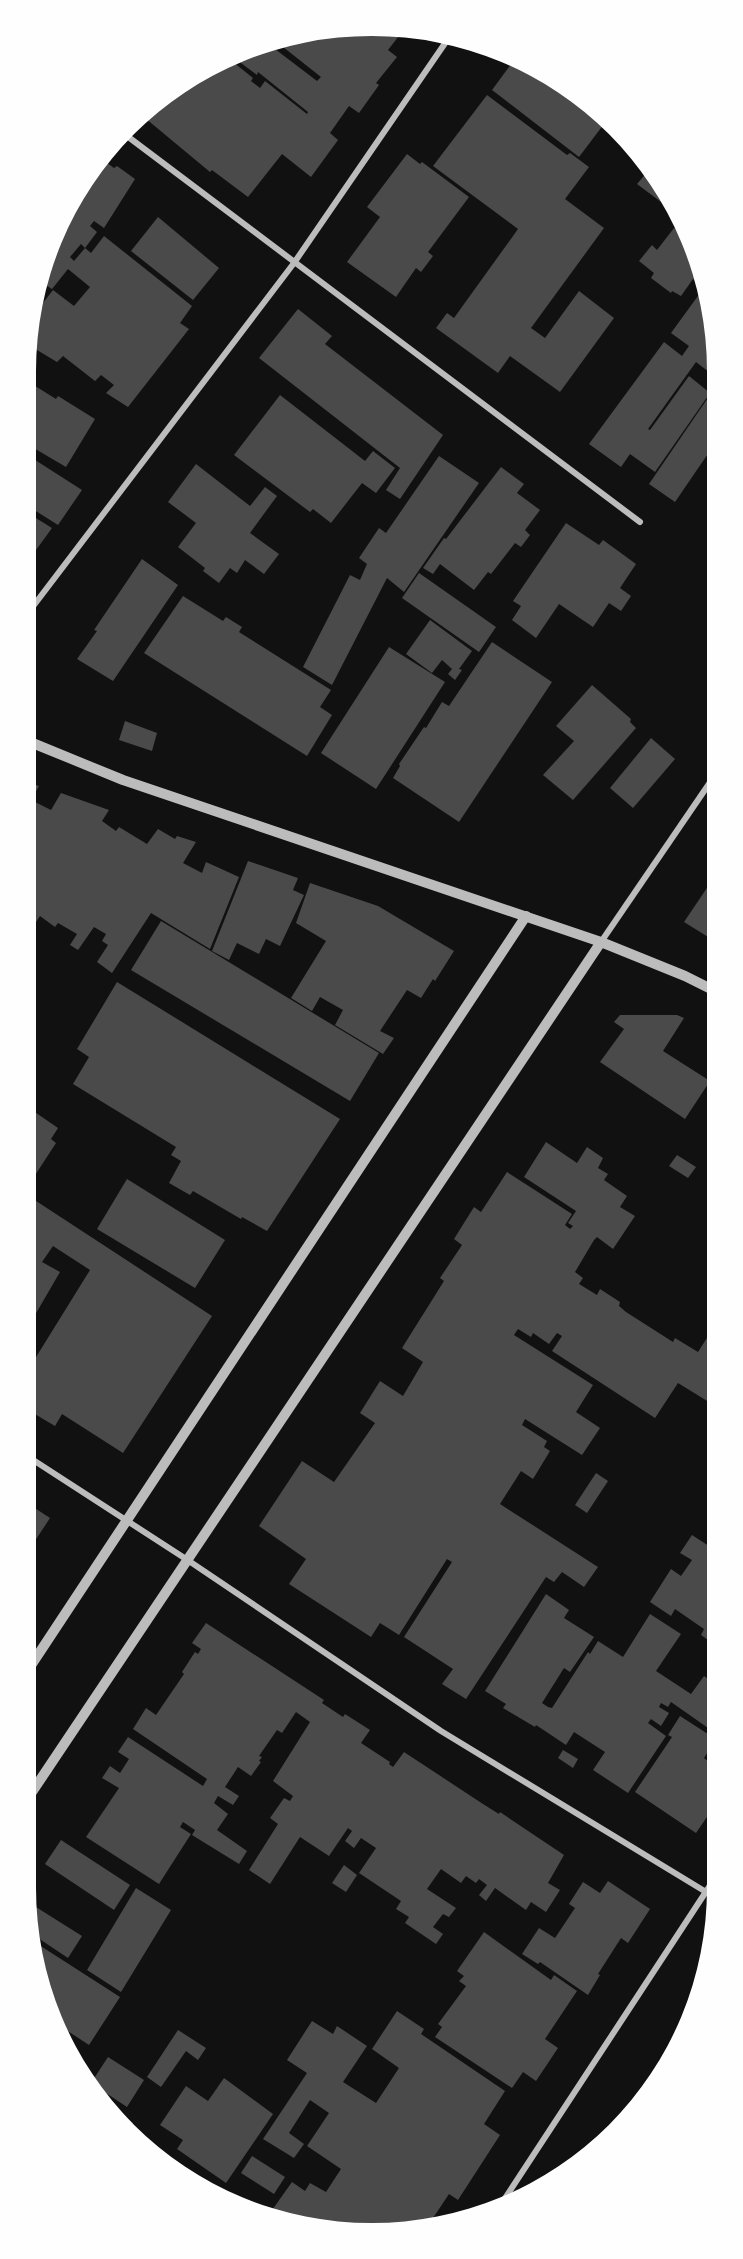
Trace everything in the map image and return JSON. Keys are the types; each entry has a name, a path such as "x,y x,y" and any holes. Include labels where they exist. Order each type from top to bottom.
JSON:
{"street":[{"path":"36,602 294,263 445,44"},
{"path":"130,138 640,522"},
{"path":"36,744 123,780 601,942 707,987"},
{"path":"36,1786 186,1559 707,787"},
{"path":"36,1658 526,916"},
{"path":"36,1462 186,1559 441,1731 707,1892"},
{"path":"509,2193 707,1895"}],"building":[{"path":"350,37 398,37 388,50 397,57 376,83 379,85 359,113 349,106 330,133 338,140 311,177 282,154 248,197 212,170 210,172 148,121 167,105 204,81 237,65 253,78 251,81 260,88 265,81 307,114 308,112 258,72 257,75 241,63 276,50 317,81 321,77 284,47 306,42"},
{"path":"509,66 558,93 602,127 579,157 492,90"},
{"path":"487,95 567,155 570,153 589,167 565,199 604,228 531,328 545,338 579,291 614,318 560,392 510,356 498,373 436,328 447,313 454,318 518,229 433,166"},
{"path":"407,154 420,164 422,162 469,197 428,252 433,256 421,272 416,268 396,297 347,262 380,217 367,207"},
{"path":"108,164 114,168 117,166 135,179 104,228 94,221 90,226 97,232 85,248 91,253 104,236 192,306 180,323 189,329 128,407 106,393 114,385 101,375 95,381 63,356 57,362 37,350 43,303 53,290 74,306 90,287 68,269 52,289 47,286 54,264 81,204","holes":["81,244 85,248 74,261 70,257"]},
{"path":"644,176 660,202 637,184"},
{"path":"158,217 219,268 193,300 131,251"},
{"path":"674,228 694,280 681,296 672,291 671,293 651,278 654,273 639,261 652,245 657,250"},
{"path":"698,295 704,328 707,371 696,362 648,429 650,430 689,376 707,391 707,397 655,472 630,454 621,467 589,444 664,342 682,356 689,346 671,333"},
{"path":"298,309 332,336 325,344 443,435 400,499 386,490 400,468 259,358"},
{"path":"36,386 56,399 58,396 95,419 66,467 36,449"},
{"path":"280,395 365,461 373,451 395,468 376,493 362,483 331,523 313,509 310,512 234,455"},
{"path":"707,399 707,455 675,502 649,484"},
{"path":"439,456 479,483 404,592 387,578 332,685 303,667 350,575 360,580 367,564 359,558 379,528 386,533"},
{"path":"36,461 82,490 58,525 36,511"},
{"path":"196,464 250,506 265,487 277,496 250,533 279,554 264,574 245,560 237,573 230,568 219,583 203,571 205,568 178,547 196,523 168,502"},
{"path":"501,467 524,484 517,493 540,510 525,530 530,535 521,547 515,543 491,574 488,572 474,590 440,564 433,574 423,568 444,538 446,539"},
{"path":"36,518 52,528 36,550"},
{"path":"566,523 599,545 603,540 636,564 620,588 631,596 621,611 609,603 593,627 559,604 536,638 512,620 521,606 513,601"},
{"path":"142,559 178,585 113,681 77,659"},
{"path":"419,573 496,627 479,652 402,598"},
{"path":"183,596 223,621 226,617 242,627 239,632 331,690 320,707 332,715 307,756 144,653"},
{"path":"430,620 472,651 459,669 462,670 455,680 448,674 452,669 442,660 432,673 406,654"},
{"path":"492,642 552,682 459,822 393,778 399,764 442,702 449,706"},
{"path":"389,647 445,682 376,789 321,753"},
{"path":"592,685 631,719 630,722 636,728 573,800 543,775 574,741 556,726"},
{"path":"125,721 157,733 152,751 119,740"},
{"path":"651,738 675,759 633,808 610,788"},
{"path":"61,793 109,810 102,821 116,831 119,827 147,844 158,829 175,839 177,836 196,842 183,863 202,873 206,862 239,877 210,949 151,913 112,973 97,962 108,945 102,941 106,934 94,927 78,950 70,945 77,934 58,923 55,927 40,916 36,922 36,802 51,810"},
{"path":"248,861 298,878 293,890 304,895 280,946 266,939 259,954 237,943 229,960 212,951"},
{"path":"310,883 378,906 454,951 421,998 407,990 380,1031 394,1038 383,1054 335,1025 343,1010 320,997 312,1011 291,998 326,941 296,923"},
{"path":"707,888 707,936 684,922"},
{"path":"161,921 379,1053 350,1101 131,970"},
{"path":"117,982 340,1119 267,1231 242,1217 241,1219 193,1191 190,1195 169,1183 181,1161 171,1155 176,1147 73,1084 89,1057 77,1049"},
{"path":"620,1015 677,1015 684,1018 663,1051 707,1079 707,1086 685,1119 600,1062 624,1029 614,1022"},
{"path":"36,1113 58,1128 51,1139 56,1143 36,1174"},
{"path":"546,1142 577,1163 587,1147 603,1158 598,1168 608,1174 604,1180 627,1196 620,1207 635,1216 613,1249 597,1237 594,1240 575,1272 583,1278 579,1284 597,1295 600,1289 620,1302 619,1306 626,1312 673,1342 675,1338 698,1352 707,1338 707,1401 678,1383 655,1418 552,1351 562,1336 557,1333 549,1344 533,1333 531,1337 518,1329 514,1335 593,1385 576,1412 600,1428 582,1455 525,1419 522,1425 547,1441 544,1447 550,1451 533,1479 521,1471 500,1504 598,1567 584,1587 562,1572 554,1582 546,1577 466,1699 442,1684 453,1669 404,1637 452,1562 447,1559 399,1635 380,1623 371,1637 289,1584 306,1559 259,1526 302,1461 334,1482 375,1423 360,1413 380,1381 403,1396 423,1362 402,1348 444,1281 440,1278 462,1245 454,1239 474,1207 481,1212 507,1172 572,1214 565,1225 570,1229 573,1226 568,1223 576,1211 524,1177"},
{"path":"677,1155 696,1167 688,1178 669,1166"},
{"path":"127,1179 225,1240 195,1288 97,1229"},
{"path":"36,1201 212,1316 123,1453 62,1414 55,1426 36,1415 36,1357 90,1270 53,1246 42,1262 60,1272 36,1313"},
{"path":"596,1473 608,1481 587,1513 575,1505"},
{"path":"36,1509 50,1518 36,1539"},
{"path":"692,1535 707,1545 707,1639 701,1635 704,1629 675,1609 671,1616 650,1602 671,1569 681,1576 692,1560 680,1553"},
{"path":"546,1594 569,1610 564,1618 594,1637 570,1672 564,1668 542,1703 552,1708 588,1652 590,1654 598,1641 623,1657 650,1614 681,1634 656,1671 691,1694 704,1676 707,1678 707,1727 671,1702 668,1707 661,1703 659,1707 669,1713 661,1726 651,1719 648,1723 666,1736 628,1793 593,1770 605,1752 574,1732 566,1745 536,1725 535,1727 503,1708 506,1704 485,1691"},
{"path":"206,1623 324,1700 322,1703 343,1717 345,1714 370,1730 361,1743 390,1762 389,1764 393,1767 404,1752 564,1855 548,1883 560,1890 546,1912 531,1902 526,1910 495,1888 486,1901 479,1895 487,1885 479,1879 476,1883 466,1876 461,1883 441,1869 427,1889 456,1908 449,1917 443,1914 433,1927 443,1934 436,1944 405,1923 409,1917 396,1909 401,1901 359,1873 376,1848 361,1838 354,1848 345,1841 352,1831 348,1828 329,1856 300,1837 270,1884 249,1870 278,1824 270,1818 284,1798 290,1801 293,1796 273,1781 310,1722 296,1712 282,1733 277,1730 259,1756 262,1757 259,1761 261,1762 251,1776 238,1767 225,1787 239,1796 233,1805 218,1796 214,1803 228,1814 217,1830 247,1851 239,1864 192,1835 195,1830 183,1822 180,1827 191,1834 159,1884 86,1837 119,1788 102,1778 110,1766 120,1773 129,1759 118,1752 128,1737 203,1786 207,1779 133,1729 146,1708 156,1715 184,1674 182,1672 195,1652 198,1654 201,1649 192,1643"},
{"path":"680,1716 707,1733 707,1753 704,1758 707,1761 707,1817 696,1833 635,1792 672,1737 668,1735"},
{"path":"563,1750 578,1759 573,1768 558,1758"},
{"path":"61,1840 130,1885 114,1910 45,1864"},
{"path":"344,1865 357,1875 346,1892 332,1883"},
{"path":"608,1881 650,1909 628,1943 621,1938 598,1974 600,1975 588,1995 540,1962 538,1964 522,1954 539,1928 555,1938 575,1908 569,1904 583,1882 600,1893"},
{"path":"136,1888 171,1910 121,1992 87,1970"},
{"path":"37,1908 82,1936 68,1958 40,1939"},
{"path":"484,1932 551,1980 554,1975 577,1991 545,2039 558,2048 536,2081 523,2072 512,2088 435,2037 442,2027 438,2024 466,1986 459,1981 464,1976 457,1971"},
{"path":"41,1946 120,1997 89,2045 69,2032 47,1974"},
{"path":"397,2011 424,2029 421,2034 505,2091 484,2124 500,2135 458,2200 449,2194 433,2218 393,2222 350,2222 306,2217 273,2208 292,2182 305,2191 310,2183 326,2192 341,2169 307,2146 329,2113 310,2100 289,2133 304,2144 294,2158 263,2139 307,2073 287,2060 312,2021 333,2034 337,2026 367,2046 343,2082 376,2103 399,2068 372,2049"},
{"path":"178,2030 206,2048 198,2060 186,2051 161,2087 147,2077"},
{"path":"108,2057 144,2080 127,2107 106,2093 95,2077"},
{"path":"224,2078 273,2114 226,2183 177,2149 183,2140 160,2125 186,2086 208,2101"},
{"path":"252,2156 285,2177 274,2194 241,2173"}]}
